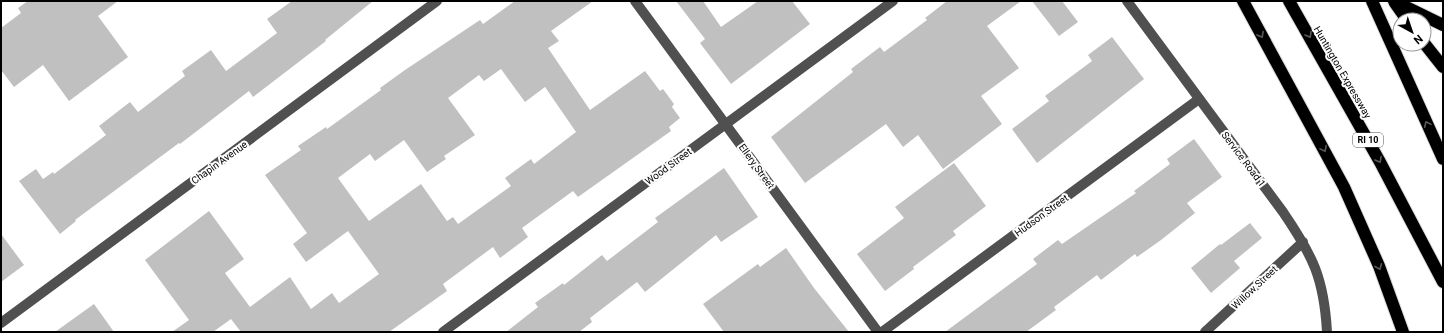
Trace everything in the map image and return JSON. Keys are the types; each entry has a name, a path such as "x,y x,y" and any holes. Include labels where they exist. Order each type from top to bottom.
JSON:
{"highway":[{"path":"1242,1 1344,187 1379,266 1403,332"},
{"name":"Huntington Expressway","path":"1289,1 1380,162 1443,282"},
{"path":"1372,1 1443,159"},
{"path":"1393,1 1401,12"},
{"path":"1393,1 1443,25"},
{"path":"1431,52 1443,67"}],"street":[{"name":"Chapin Avenue","path":"1,323 437,1"},
{"name":"Ellery Street","path":"635,1 878,332"},
{"name":"Wood Street","path":"443,332 893,1"},
{"name":"Service Road 1","path":"1127,1 1283,212 1303,242 1322,284 1327,332"},
{"name":"Hudson Street","path":"882,332 1199,99"},
{"name":"Willow Street","path":"1205,332 1303,242"}],"building":[{"path":"28,1 118,1 98,16 128,57 69,101 43,65 14,87 1,70 1,28 21,13 18,8"},
{"path":"292,1 373,1 325,40 326,41 253,97 249,91 180,144 179,143 75,220 76,221 60,234 19,181 36,169 43,179 53,172 54,174 106,135 99,126 130,102 138,112 185,76 182,71 211,50 226,71 277,33 267,19"},
{"path":"515,1 593,1 551,31 559,41 548,48 590,110 645,71 660,91 663,89 674,104 672,107 680,118 669,127 671,131 578,197 573,191 522,228 528,237 500,258 493,247 443,284 447,291 389,332 241,332 231,319 213,332 172,332 189,320 145,260 209,211 244,259 225,273 250,307 290,277 311,309 332,293 339,303 379,274 348,231 306,262 293,244 307,233 265,175 301,150 298,146 326,127 327,129 381,90 380,88 405,70 480,20 483,24","holes":["501,69 525,102 545,87 576,132 534,164 531,159 505,178 511,186 458,224 453,217 447,221 421,184 369,221 338,178 370,154 375,161 404,140 427,172 446,159 444,156 475,135 448,98 479,75 484,81"]},
{"path":"676,1 703,1 721,27 758,1 792,1 810,24 731,84 700,43 705,39"},
{"path":"947,1 1021,1 987,26 1019,68 981,96 1002,124 943,169 918,135 903,147 886,124 805,183 771,137 853,72 851,69 880,47 884,52 927,20 925,18"},
{"path":"1032,1 1062,1 1078,22 1059,36"},
{"path":"1112,37 1144,79 1037,163 1012,129 1049,101 1045,96 1092,61 1088,55"},
{"path":"1194,139 1222,177 1187,203 1195,213 1161,240 1137,257 1135,254 1101,280 1097,275 1054,307 1056,310 1026,332 945,332 1037,264 1033,259 1058,240 1062,244 1136,193 1134,191 1170,164 1167,159"},
{"path":"954,163 986,206 953,231 956,235 913,267 914,269 885,291 857,254 904,218 895,207"},
{"path":"724,168 758,217 721,242 716,235 645,292 637,282 590,318 592,322 579,332 506,332 538,307 535,303 563,283 564,285 602,255 607,261 658,222 655,218"},
{"path":"1250,223 1262,238 1234,261 1240,268 1211,293 1191,268 1220,244 1221,245"},
{"path":"1,234 24,265 1,282"},
{"path":"786,248 814,288 849,332 724,332 703,304 758,264 760,267"},
{"path":"94,304 114,332 55,332"}]}
